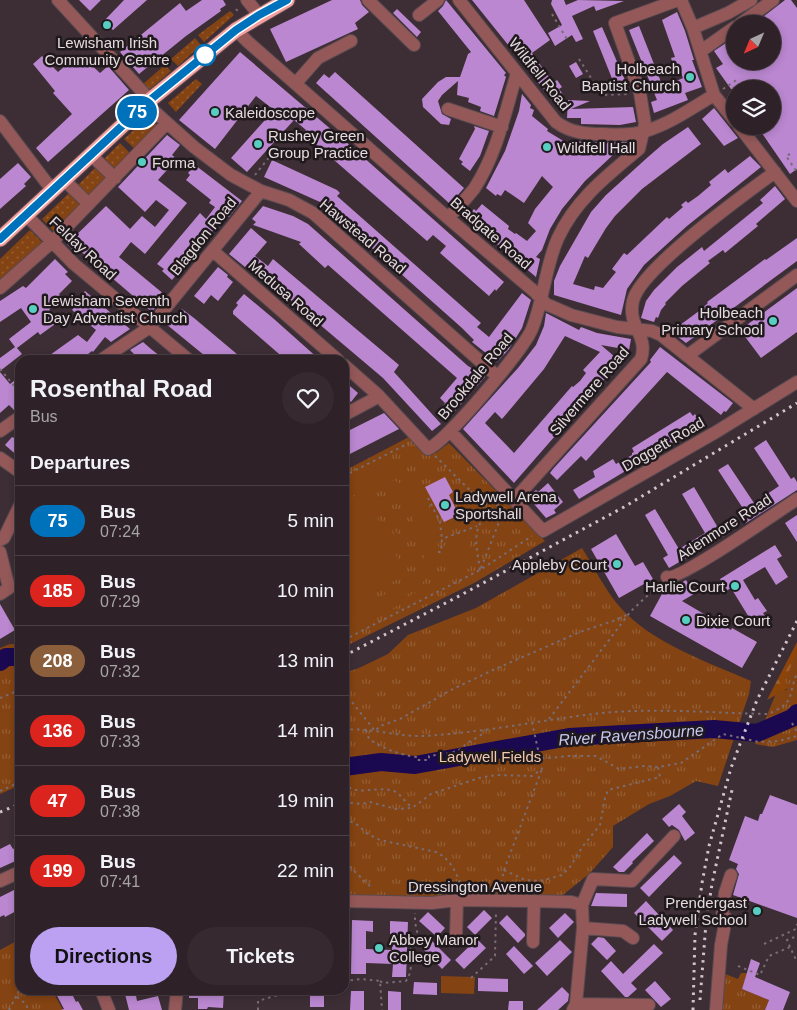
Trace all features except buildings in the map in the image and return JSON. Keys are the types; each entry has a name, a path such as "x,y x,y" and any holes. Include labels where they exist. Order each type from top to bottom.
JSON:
{"highway":[{"path":"0,238 148,102 236,30 287,0"}],"street":[{"name":"Hawstead Road","path":"58,0 167,123 213,162 247,184 289,200 313,213 498,377"},
{"path":"247,0 259,15"},
{"path":"368,0 414,45"},
{"path":"419,15 438,0"},
{"name":"Wildfell Road","path":"459,0 556,122 572,132 617,135 644,132"},
{"path":"714,95 669,122 644,132 645,124 640,93 615,22 680,0 692,25 714,95 726,110"},
{"path":"692,25 728,13 749,0"},
{"path":"755,15 779,1"},
{"name":"Bradgate Road","path":"236,30 546,304 571,315 605,324 652,331 754,409"},
{"path":"701,51 726,34"},
{"path":"296,83 318,58 351,41"},
{"path":"448,218 473,190 486,168 502,127 517,73"},
{"path":"448,109 502,127"},
{"path":"0,121 46,182 59,185 89,204"},
{"path":"0,288 52,242 167,123"},
{"name":"Brookdale Road","path":"428,449 450,431 498,377 528,338 542,299 548,266 558,237 575,208 597,184 639,148 644,132"},
{"path":"746,135 796,199"},
{"path":"90,154 115,178"},
{"name":"Silvermere Road","path":"514,500 641,360 643,348 641,337 636,329 631,313 633,298 641,284 674,251 775,172"},
{"name":"Blagdon Road","path":"109,355 150,327 261,190"},
{"name":"Felday Road","path":"26,215 74,264 183,355"},
{"name":"Medusa Road","path":"213,251 332,355"},
{"path":"687,356 797,275"},
{"path":"349,369 378,395 428,449"},
{"name":"Doggett Road","path":"543,531 754,409 797,382"},
{"path":"349,412 378,395"},
{"path":"0,431 15,420"},
{"path":"450,431 543,531"},
{"path":"0,458 15,468"},
{"name":"Adenmore Road","path":"667,578 685,571 797,499"},
{"path":"0,540 4,538 15,515"},
{"path":"0,552 10,588 0,594"},
{"path":"649,1005 574,1007 583,928 582,905 593,879 632,881 674,836"},
{"path":"0,881 15,874"},
{"path":"716,1010 721,945 726,918 722,916 725,893 731,875"},
{"path":"456,937 461,900"},
{"name":"Dressington Avenue","path":"349,901 432,903 461,900 571,902 582,905"},
{"path":"532,942 534,902"},
{"path":"583,928 623,930 633,938"},
{"path":"103,995 110,1010"},
{"path":"175,1010 176,995"}],"path":[{"path":"236,9 240,14"},
{"path":"552,14 568,41"},
{"path":"579,59 602,96 640,93"},
{"path":"714,95 738,79"},
{"path":"790,154 786,156 797,172"},
{"path":"247,184 272,155"},
{"path":"0,369 15,387"},
{"path":"349,474 418,439"},
{"path":"428,449 478,498 488,502 500,503 514,500"},
{"path":"428,498 440,522 442,539 441,552 438,552"},
{"path":"480,570 505,507 514,500"},
{"path":"480,570 475,539 477,526 489,511 500,503"},
{"path":"442,539 477,526"},
{"path":"349,637 480,570 507,551 543,531"},
{"path":"549,719 629,614 667,578"},
{"path":"375,731 380,726 400,719 453,689 493,670 580,632 629,614"},
{"path":"349,730 420,736 485,730 549,719 629,712 768,714 782,707 791,698 792,686 797,673"},
{"path":"792,686 797,687"},
{"path":"0,698 15,692"},
{"path":"349,698 375,731"},
{"path":"471,978 495,956 496,902 504,870 542,769 532,722"},
{"path":"792,724 797,732"},
{"path":"366,730 368,739 378,746 391,752 416,756 416,760 429,760 429,756 451,753 461,749 467,743 480,736 485,730"},
{"path":"540,758 596,756 619,768 658,767 681,763 722,734 759,742 779,741 797,736"},
{"path":"504,870 525,880 540,881 562,875 570,867 582,846 600,826 608,790 660,777 658,767"},
{"path":"349,803 362,804 370,802 396,809 412,808 431,794 479,778 496,775 532,776 542,769"},
{"path":"0,791 15,784"},
{"path":"349,788 359,791 378,788 397,792 406,804 412,808"},
{"path":"349,821 355,823 368,834 380,840 436,852 442,855 455,873 461,900"},
{"path":"349,867 370,886"},
{"path":"349,980 362,979 383,983 406,980 410,975 412,962 411,947 418,936 415,922 416,903"},
{"path":"764,944 796,929 797,924"},
{"path":"782,943 797,936"},
{"path":"787,940 797,962"},
{"path":"738,966 760,975 769,956 790,947"},
{"path":"380,981 382,1010"},
{"path":"258,1010 258,1001 278,995"},
{"path":"9,1010 17,997 26,1004 28,1010"}],"green space":[{"path":"230,11 234,15 204,42 198,35"},
{"path":"195,38 201,45 178,66 171,59"},
{"path":"165,65 171,71 149,90 143,84"},
{"path":"196,79 202,84 176,112 168,103"},
{"path":"149,116 158,127 136,150 124,139"},
{"path":"120,143 131,154 114,172 102,161"},
{"path":"96,167 107,179 89,197 78,185"},
{"path":"69,193 80,205 54,232 42,219"},
{"path":"30,230 44,244 0,282 0,259"},
{"path":"409,437 423,452 436,453 449,443 545,541 474,583 349,645 349,468"},
{"path":"384,463 390,475 385,478 403,484 424,500 436,524 438,537 434,564 418,587 409,594 349,624 349,612 402,586 411,579 423,561 425,544 404,501 394,492 369,489 349,497 349,480"},
{"path":"366,495 406,575 349,604 349,504"},
{"path":"381,496 386,505 384,507 408,556 406,557 381,508 378,509 374,500"},
{"path":"466,536 469,537 469,569 448,560"},
{"name":"Ladywell Fields","path":"582,548 619,606 647,631 699,659 751,681 749,694 718,786 696,781 670,796 649,804 613,826 613,847 590,873 558,899 349,896 349,671 388,654 408,635 476,608"},
{"path":"421,590 423,595 349,630 349,626"},
{"path":"797,642 797,683 767,700"},
{"path":"15,644 15,787 0,794 0,648"},
{"path":"797,654 797,740 773,747 755,744 777,691 787,690 785,679"},
{"path":"15,942 15,995 55,995 63,1010 0,1010 0,950"},
{"path":"741,973 747,973 742,989 769,1000 765,1010 718,1010 725,974 738,979"},
{"path":"441,976 475,977 474,994 441,993"}],"waterway":[{"name":"River Ravensbourne","path":"0,662 6,657 15,657"},
{"name":"River Ravensbourne","path":"349,766 381,762 415,765 569,737 714,729 757,733 792,718 797,713"}],"railway":[{"path":"349,653 624,507 797,403"},
{"path":"693,1010 695,935 709,846 731,768 757,700 797,621"},
{"path":"700,1000 706,923 712,884 732,790"},
{"path":"0,812 15,806"}],"bus line":[{"name":"75","path":"0,239 150,100 236,30 287,0"}],"place":[{"name":"Lewisham Irish Community Centre","path":"107,25"},
{"name":"Holbeach Baptist Church","path":"690,77"},
{"name":"Kaleidoscope","path":"215,112"},
{"name":"Rushey Green Group Practice","path":"258,144"},
{"name":"Wildfell Hall","path":"547,147"},
{"name":"Forma","path":"142,162"},
{"name":"Lewisham Seventh Day Adventist Church","path":"33,309"},
{"name":"Holbeach Primary School","path":"773,321"},
{"name":"Ladywell Arena Sportshall","path":"445,505"},
{"name":"Appleby Court","path":"617,564"},
{"name":"Harlie Court","path":"735,586"},
{"name":"Dixie Court","path":"686,620"},
{"name":"Prendergast Ladywell School","path":"757,911"},
{"name":"Abbey Manor College","path":"379,948"}]}
